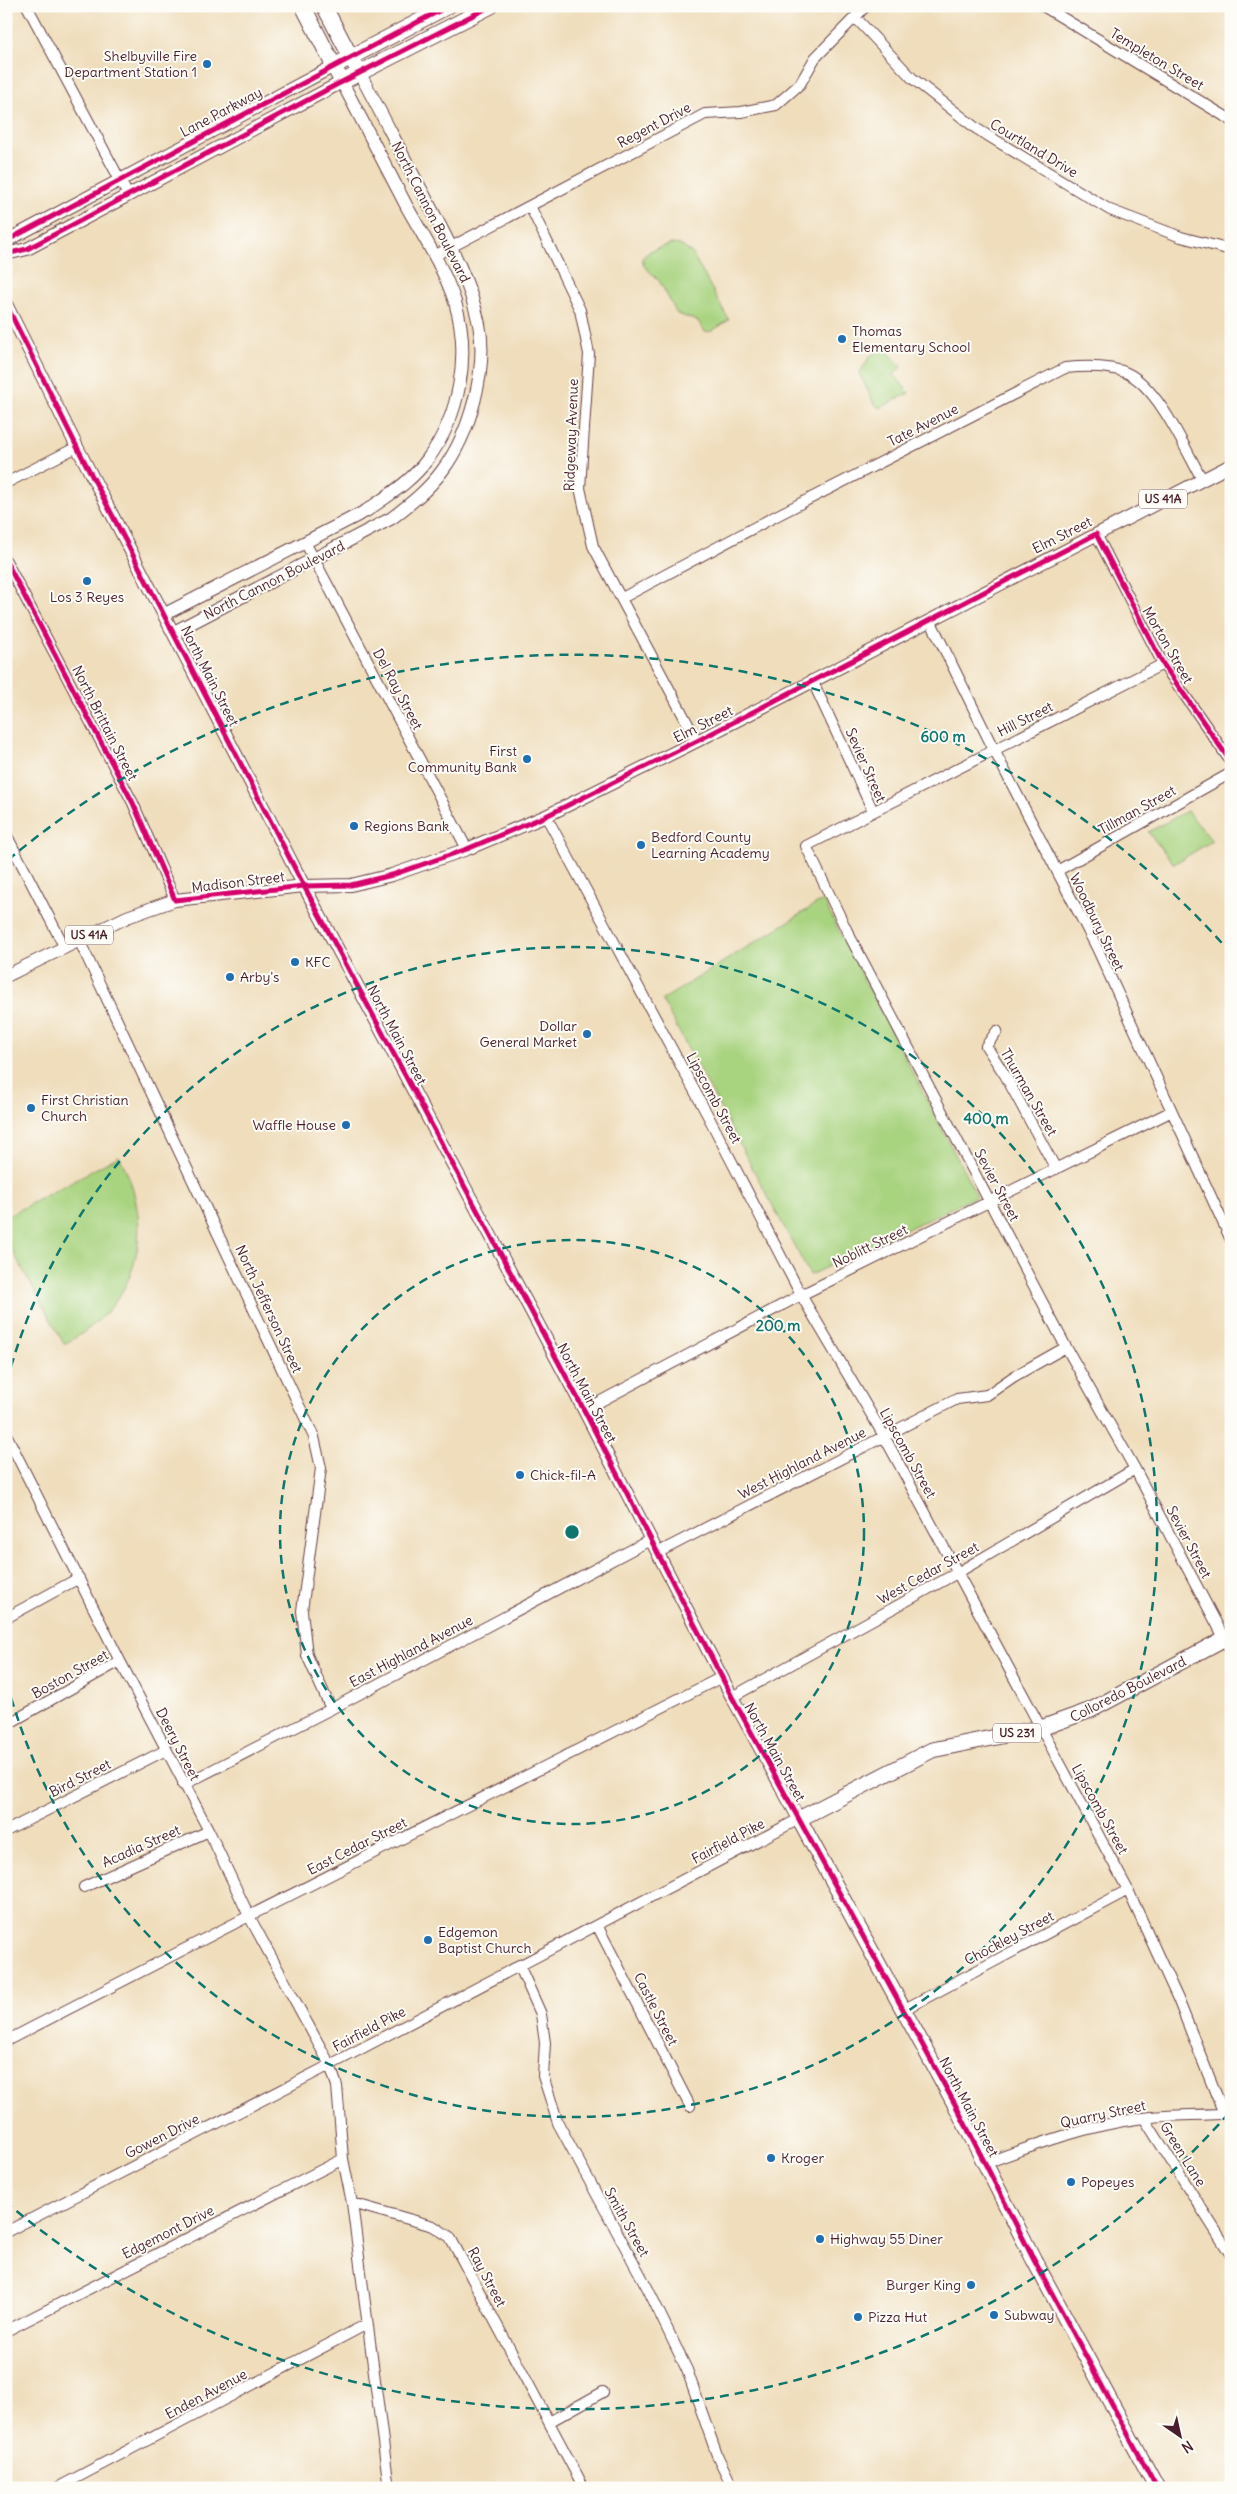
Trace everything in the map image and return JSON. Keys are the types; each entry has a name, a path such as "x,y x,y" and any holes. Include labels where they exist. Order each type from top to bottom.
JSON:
{"highway":[{"name":"North Cannon Boulevard","path":"304,6 342,82"},
{"name":"North Cannon Boulevard","path":"324,6 360,74"},
{"name":"Lane Parkway","path":"334,66 448,6"},
{"path":"342,82 491,6"},
{"name":"Colloredo Boulevard","path":"799,1819 932,1750 1041,1728 1092,1710 1228,1641"},
{"name":"North Main Street","path":"799,1819 986,2163 1034,2260 1152,2486"}],"main road":[{"name":"Lane Parkway","path":"6,241 334,66"},
{"name":"North Cannon Boulevard","path":"174,632 392,518 414,501 443,470 465,430 475,399 481,362 479,324 470,293 451,247 360,74"},
{"name":"North Cannon Boulevard","path":"165,614 366,511 396,491 427,461 448,425 457,398 462,364 460,324 454,300 434,256 342,82"},
{"path":"6,254 21,252 342,82"},
{"name":"North Main Street","path":"6,304 77,447 304,886 584,1410 722,1677 799,1819"},
{"name":"Elm Street","path":"304,886 351,885 392,875 467,849 546,816 697,741 1231,465"},
{"name":"Madison Street","path":"6,976 127,917 175,900 304,886"}],"street":[{"path":"27,6 128,195"},
{"name":"Regent Drive","path":"434,256 705,114 741,112 776,105 800,84 815,58 866,6"},
{"name":"Templeton Street","path":"1043,6 1231,120"},
{"name":"Courtland Drive","path":"855,17 912,78 977,129 1110,210 1182,237 1231,250"},
{"path":"233,119 241,135"},
{"name":"Ridgeway Avenue","path":"530,206 580,310 589,354 580,488 593,546 697,741"},
{"name":"Tate Avenue","path":"622,598 776,516 1066,368 1090,366 1126,373 1147,389 1162,409 1202,479"},
{"path":"6,482 77,447"},
{"name":"Morton Street","path":"1096,534 1163,664 1231,762"},
{"name":"Del Ray Street","path":"306,542 467,849"},
{"name":"North Brittain Street","path":"6,561 134,803 175,900"},
{"name":"Woodbury Street","path":"930,620 994,750 1097,948 1170,1112 1230,1235"},
{"name":"Hill Street","path":"873,811 1163,664"},
{"name":"Sevier Street","path":"812,680 873,811 806,846 847,931 1066,1347 1228,1641"},
{"name":"Tillman Street","path":"1057,871 1231,773"},
{"name":"Lipscomb Street","path":"546,816 708,1114 801,1294 884,1436 1128,1890 1227,2113"},
{"path":"6,834 65,948"},
{"name":"North Jefferson Street","path":"79,940 314,1437 321,1468 318,1503 302,1611 307,1655 331,1709"},
{"name":"Thurman Street","path":"997,1031 986,1046 1005,1075 1056,1169"},
{"name":"Noblitt Street","path":"584,1410 801,1294 991,1202 1170,1112"},
{"name":"West Highland Avenue","path":"657,1553 957,1400 987,1395 1013,1377 1066,1347"},
{"name":"Deery Street","path":"6,1434 120,1661 209,1831 249,1916 330,2065"},
{"name":"West Cedar Street","path":"732,1696 957,1573 1135,1470"},
{"name":"East Highland Avenue","path":"183,1784 331,1709 650,1540"},
{"path":"6,1618 78,1578"},
{"name":"Boston Street","path":"6,1725 120,1661"},
{"name":"East Cedar Street","path":"6,2042 249,1916 722,1677"},
{"name":"Bird Street","path":"6,1831 166,1750"},
{"name":"Fairfield Pike","path":"389,2488 352,2203 343,2159 337,2086 330,2065 799,1819"},
{"name":"Acadia Street","path":"84,1887 209,1831"},
{"name":"Chockley Street","path":"903,2010 1128,1890"},
{"name":"Castle Street","path":"597,1925 690,2106"},
{"name":"Smith Street","path":"519,1965 541,2014 545,2043 543,2076 558,2124 648,2289 687,2370 717,2455 733,2488"},
{"name":"Gowen Drive","path":"6,2232 330,2065"},
{"name":"Quarry Street","path":"986,2163 1049,2140 1144,2118 1227,2113"},
{"name":"Green Lane","path":"1144,2118 1231,2255"},
{"name":"Edgemont Drive","path":"6,2331 343,2159"},
{"name":"Ray Street","path":"352,2203 433,2226 450,2237 584,2488"},
{"name":"Enden Avenue","path":"57,2488 368,2324"},
{"path":"549,2422 603,2392"}],"green space":[{"path":"671,244 680,245 692,253 729,320 712,331 705,332 698,321 677,314 660,282 644,266 642,258 650,251"},
{"path":"884,348 902,367 894,374 909,393 880,408 874,404 859,373 868,357"},
{"path":"1187,811 1212,841 1174,864 1148,832"},
{"path":"823,900 977,1196 810,1275 662,1000"},
{"path":"119,1156 131,1183 137,1210 139,1237 134,1263 125,1287 110,1309 89,1328 64,1344 6,1239 6,1217"}],"cycle path":[{"path":"6,241 448,6"},
{"path":"6,254 27,249 334,86 491,6"},
{"path":"6,304 76,445 304,886 584,1410 732,1697 956,2106 1034,2260 1157,2488"},
{"path":"6,561 133,803 175,900 304,886 351,885 392,875 467,849 546,816 697,741 1096,534 1163,664 1231,762"}],"place":[{"name":"Shelbyville Fire Department Station 1","path":"207,64"},
{"name":"Thomas Elementary School","path":"842,339"},
{"name":"Los 3 Reyes","path":"87,581"},
{"name":"First Community Bank","path":"527,759"},
{"name":"Regions Bank","path":"354,826"},
{"name":"Bedford County Learning Academy","path":"641,845"},
{"name":"KFC","path":"295,962"},
{"name":"Arby's","path":"230,977"},
{"name":"Dollar General Market","path":"587,1034"},
{"name":"First Christian Church","path":"31,1108"},
{"name":"Waffle House","path":"346,1125"},
{"name":"Chick-fil-A","path":"520,1475"},
{"name":"Edgemon Baptist Church","path":"428,1940"},
{"name":"Kroger","path":"771,2158"},
{"name":"Popeyes","path":"1071,2182"},
{"name":"Highway 55 Diner","path":"820,2239"},
{"name":"Burger King","path":"971,2285"},
{"name":"Subway","path":"994,2315"},
{"name":"Pizza Hut","path":"858,2317"}]}
